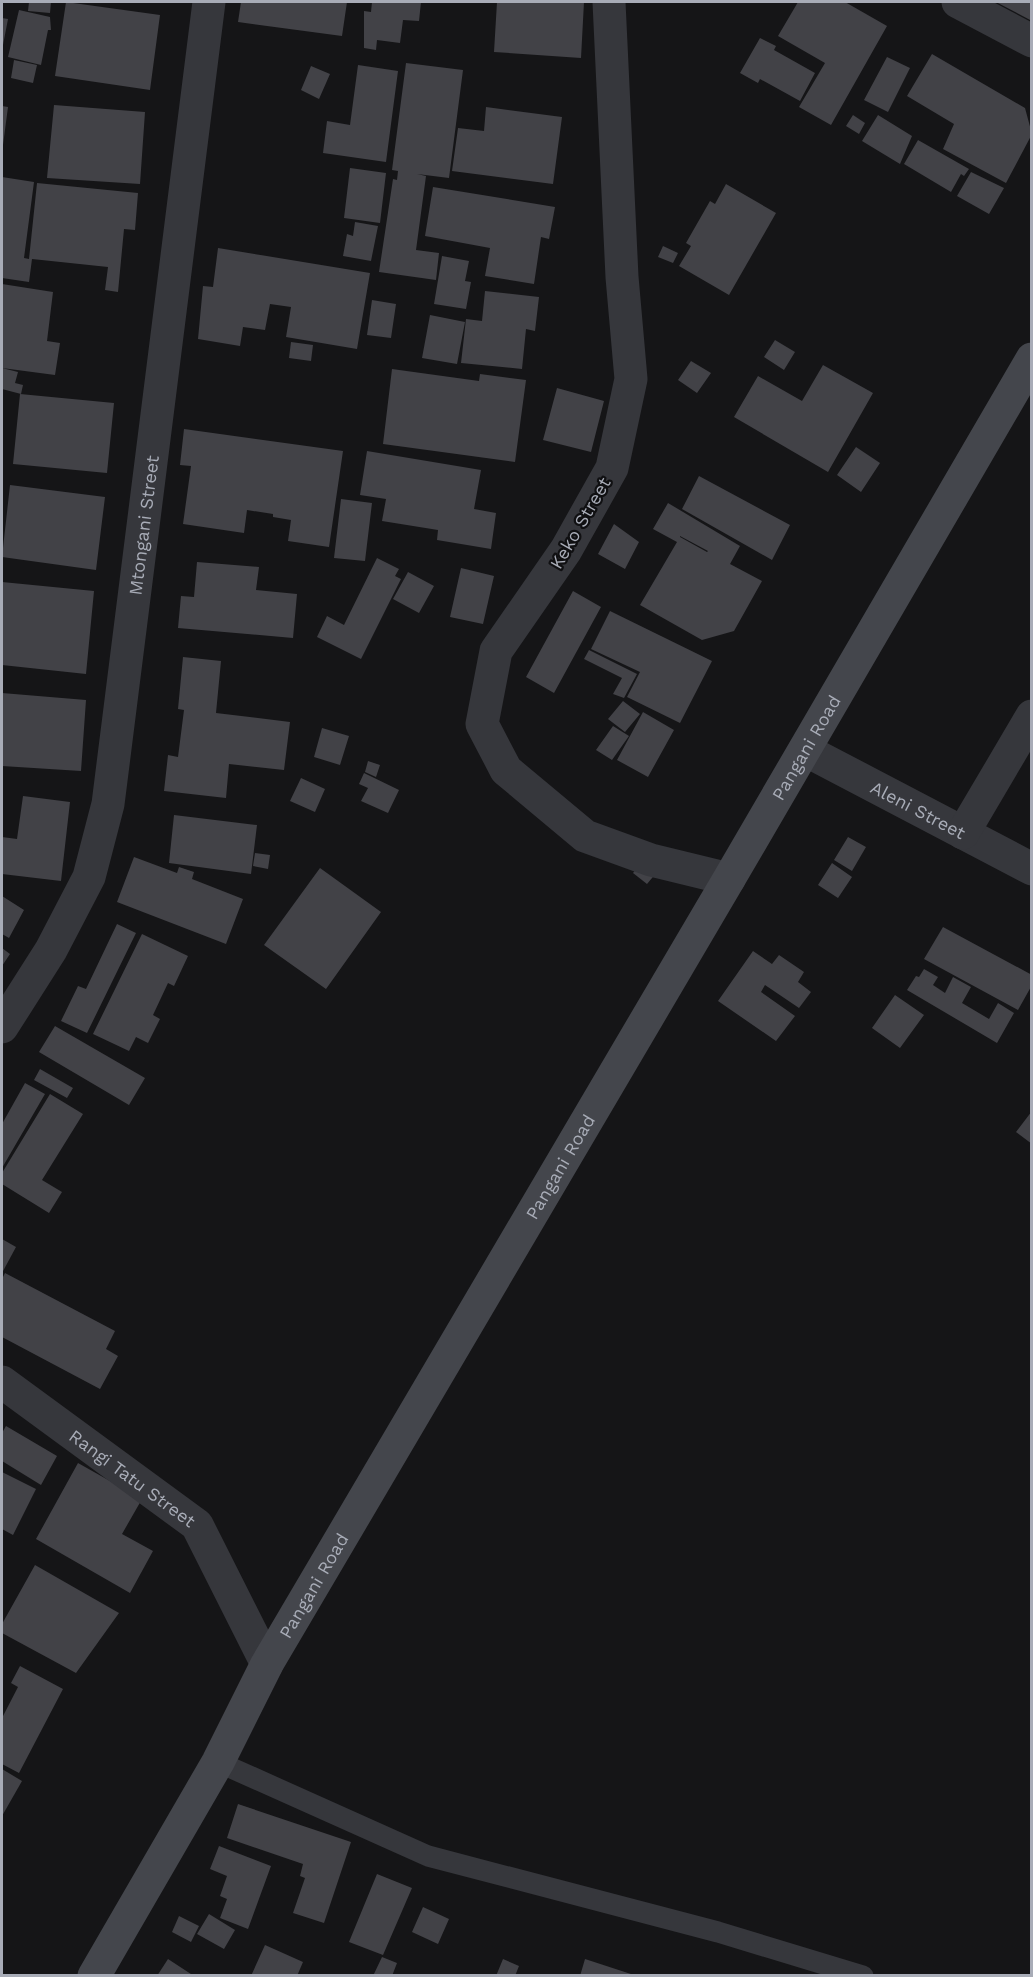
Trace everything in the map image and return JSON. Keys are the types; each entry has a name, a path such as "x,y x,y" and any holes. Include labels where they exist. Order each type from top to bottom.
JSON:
{"main road":[{"name":"Pangani Road","path":"94,1976 218,1762 267,1664 729,879 1032,358"}],"street":[{"name":"Mtongani Street","path":"2,1026 51,950 90,876 108,804 209,2"},
{"name":"Keko Street","path":"609,2 622,278 631,380 612,468 566,550 496,651 482,724 506,770 585,836 651,860 729,879"},
{"path":"958,2 1032,41"},
{"path":"963,833 1032,716"},
{"name":"Aleni Street","path":"804,750 1032,869"},
{"name":"Rangi Tatu Street","path":"2,1382 197,1525 267,1664"}],"lane":[{"path":"218,1762 428,1856 718,1932 863,1976"}],"building":[{"path":"29,2 51,2 50,13 28,11"},
{"path":"66,2 160,15 150,90 55,76"},
{"path":"241,2 347,2 342,36 238,22"},
{"path":"372,2 421,2 419,21 403,20 400,43 377,40 376,50 364,48 364,11 371,12"},
{"path":"497,2 584,2 581,58 494,52"},
{"path":"798,2 845,2 887,26 831,125 799,107 825,63 778,36"},
{"path":"996,2 1032,2 1032,21"},
{"path":"19,10 50,17 51,30 48,30 41,65 8,57"},
{"path":"2,18 8,19 3,45 2,45"},
{"path":"760,38 776,46 774,50 815,73 800,101 760,79 758,83 740,73"},
{"path":"932,54 1025,108 1032,134 1006,183 943,149 954,124 907,96"},
{"path":"887,57 910,68 888,112 864,100"},
{"path":"14,60 37,65 33,83 11,78"},
{"path":"406,63 463,70 449,178 417,174 426,176 416,250 439,253 436,280 379,272 393,179 397,180 398,171 392,170"},
{"path":"358,65 398,71 386,162 323,153 327,121 350,125"},
{"path":"311,66 330,74 319,99 301,90"},
{"path":"54,105 145,112 140,184 47,178"},
{"path":"2,106 8,107 3,145 2,145"},
{"path":"486,107 562,117 553,184 452,171 458,128 484,131"},
{"path":"853,115 865,123 859,134 846,126"},
{"path":"878,115 912,136 900,164 862,141"},
{"path":"918,140 969,169 964,176 961,174 951,192 904,164"},
{"path":"350,168 386,173 380,223 344,218"},
{"path":"971,172 1004,188 989,214 957,196"},
{"path":"2,177 34,182 24,258 29,259 37,183 138,193 135,230 124,229 118,292 105,290 108,267 32,259 29,282 2,278"},
{"path":"726,184 776,213 729,295 679,266 691,246 686,243 710,201 715,204"},
{"path":"433,187 555,207 549,239 541,237 534,284 485,276 490,248 425,236"},
{"path":"355,222 378,226 371,261 343,256 347,234 353,236"},
{"path":"663,246 678,253 673,263 658,257"},
{"path":"218,248 370,273 357,349 286,337 291,307 270,304 265,330 243,327 240,346 198,339 203,286 213,287"},
{"path":"442,256 469,261 465,281 471,282 466,309 434,304"},
{"path":"2,284 53,292 47,341 60,343 55,375 2,368"},
{"path":"485,291 539,297 535,331 526,329 522,369 461,363 466,319 482,321"},
{"path":"372,300 396,304 391,338 367,335"},
{"path":"430,315 465,322 457,364 422,358"},
{"path":"775,340 795,352 784,370 764,357"},
{"path":"291,342 313,345 311,361 289,358"},
{"path":"691,361 711,373 697,393 678,380"},
{"path":"823,365 873,393 828,472 734,417 758,376 802,401"},
{"path":"2,368 18,372 15,383 23,385 21,394 2,389"},
{"path":"392,369 479,381 480,374 526,380 515,462 383,444"},
{"path":"557,388 604,401 591,452 543,440"},
{"path":"20,394 114,403 107,473 13,464"},
{"path":"184,429 343,451 329,547 288,541 291,520 273,517 273,514 247,510 244,533 183,524 191,466 180,465"},
{"path":"856,447 880,463 861,492 837,475"},
{"path":"367,451 481,470 474,509 496,513 491,549 437,540 438,530 382,521 386,499 360,495"},
{"path":"699,476 790,525 772,560 682,509"},
{"path":"10,485 105,497 96,570 2,557"},
{"path":"341,499 372,503 365,561 334,558"},
{"path":"668,503 740,546 730,564 762,581 734,631 702,640 640,605 677,542 653,529","holes":["680,536 708,551 707,552"]},
{"path":"614,524 639,542 625,569 598,554"},
{"path":"377,558 399,569 395,576 401,579 361,659 317,637 327,616 344,625"},
{"path":"197,562 259,567 256,590 297,594 293,638 178,628 181,596 194,597"},
{"path":"461,568 494,576 483,624 450,617"},
{"path":"408,572 434,586 419,613 393,599"},
{"path":"2,582 94,591 86,674 2,665"},
{"path":"573,591 601,607 554,693 526,677"},
{"path":"610,611 712,661 680,723 627,697 640,672 591,649"},
{"path":"589,650 637,674 624,698 613,694 622,678 584,659"},
{"path":"183,657 221,661 216,713 290,722 284,770 229,764 226,798 164,791 168,755 178,757 184,710 178,709"},
{"path":"2,693 86,700 81,771 2,766"},
{"path":"623,701 640,714 625,732 608,719"},
{"path":"643,712 674,730 648,777 617,760"},
{"path":"613,726 629,736 612,760 596,750"},
{"path":"322,728 349,736 340,765 314,757"},
{"path":"368,761 380,765 376,777 365,772"},
{"path":"364,773 399,790 388,813 361,801 368,788 359,784"},
{"path":"301,778 325,789 315,812 290,801"},
{"path":"23,796 70,802 61,881 2,874 2,837 17,839"},
{"path":"174,815 257,825 251,874 169,863"},
{"path":"848,837 866,847 852,871 834,860"},
{"path":"255,853 270,855 268,869 253,866"},
{"path":"134,857 177,873 179,867 194,872 192,879 243,899 226,944 117,902"},
{"path":"643,860 657,872 647,884 633,873"},
{"path":"832,863 852,877 838,898 818,885"},
{"path":"320,868 381,912 326,989 264,945"},
{"path":"2,896 24,910 9,938 2,934"},
{"path":"117,924 136,933 87,1033 61,1021 78,986 86,989"},
{"path":"943,927 1032,975 1032,985 1018,1010 924,959"},
{"path":"142,934 188,956 174,986 168,983 153,1015 160,1019 148,1043 136,1037 129,1051 93,1034"},
{"path":"2,948 10,954 2,966"},
{"path":"753,951 772,964 779,955 804,972 798,982 811,992 799,1008 765,985 761,992 795,1016 776,1041 718,1001"},
{"path":"924,969 938,977 933,985 945,993 953,977 971,987 962,1003 989,1019 998,1003 1014,1013 997,1043 907,990 916,976 919,977"},
{"path":"895,995 924,1015 900,1048 872,1028"},
{"path":"55,1026 145,1078 129,1105 39,1052"},
{"path":"40,1069 73,1088 67,1098 34,1080"},
{"path":"25,1083 45,1094 2,1168 2,1124"},
{"path":"50,1094 83,1114 42,1180 62,1192 49,1213 2,1184 2,1173"},
{"path":"1032,1111 1032,1144 1016,1132"},
{"path":"2,1239 16,1247 2,1273"},
{"path":"5,1273 115,1331 106,1349 118,1356 100,1389 2,1337 2,1279"},
{"path":"6,1426 57,1456 41,1485 2,1461 2,1433"},
{"path":"78,1463 142,1499 122,1534 153,1551 130,1593 36,1539"},
{"path":"2,1472 36,1489 13,1535 2,1529"},
{"path":"35,1565 119,1613 76,1673 2,1633 2,1624"},
{"path":"20,1666 63,1689 19,1773 2,1764 2,1718 18,1687 11,1683"},
{"path":"2,1769 22,1781 2,1816"},
{"path":"238,1804 351,1842 324,1923 293,1913 305,1878 300,1876 303,1864 227,1838"},
{"path":"219,1846 271,1866 248,1929 220,1918 227,1899 220,1896 227,1876 210,1869"},
{"path":"377,1874 412,1888 383,1955 349,1942"},
{"path":"423,1907 449,1919 438,1944 412,1932"},
{"path":"209,1914 235,1930 224,1949 197,1934"},
{"path":"179,1916 199,1926 191,1942 172,1932"},
{"path":"265,1945 303,1962 297,1976 251,1976"},
{"path":"382,1957 397,1963 392,1976 373,1976"},
{"path":"168,1959 194,1976 157,1976"},
{"path":"503,1959 519,1966 515,1976 496,1976"},
{"path":"585,1959 634,1975 634,1976 580,1976"}]}
